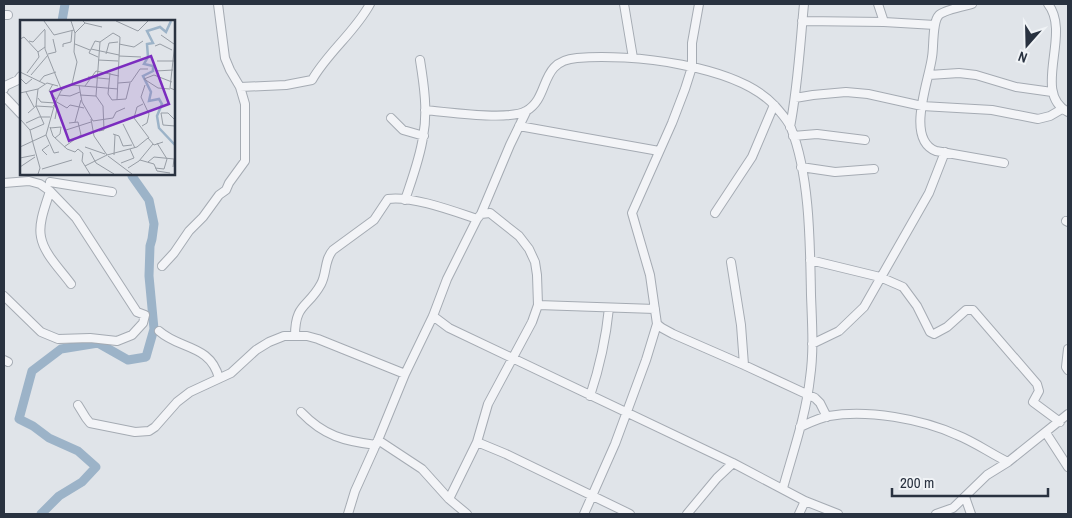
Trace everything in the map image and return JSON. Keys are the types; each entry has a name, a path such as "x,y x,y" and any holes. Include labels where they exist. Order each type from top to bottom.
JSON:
{"street":[{"path":"162,266 174,253 189,231 204,217 219,196 226,190 245,161 245,104 240,87 225,58 218,4"},
{"path":"240,87 286,85 312,80 356,25 370,4"},
{"path":"624,4 633,58"},
{"path":"584,514 615,444 657,324 645,253 632,213 675,115 692,67 692,43 699,4"},
{"path":"790,127 796,98 796,75 804,4"},
{"path":"878,4 884,22"},
{"path":"972,4 939,15 935,25 934,47 920,123 924,143 931,149 1004,163"},
{"path":"796,98 813,94 846,92 868,94 922,106 992,110 1038,119 1065,111 1054,98 1052,92 1058,32 1057,19 1048,4"},
{"path":"802,21 935,25"},
{"path":"348,514 355,491 405,374 433,316 447,279 479,217 526,112 534,105 555,65 563,60 577,58 633,58 716,72 741,81 758,91 774,105 790,127 801,167 810,241 812,344 808,395 783,488"},
{"path":"405,200 424,136 425,110 420,60"},
{"path":"929,75 976,75 1016,87 1052,92"},
{"path":"4,89 5,86 20,77"},
{"path":"4,96 20,113"},
{"path":"715,213 752,157 774,105"},
{"path":"425,110 456,114 514,115 526,112"},
{"path":"391,118 403,130 424,136"},
{"path":"519,126 660,150"},
{"path":"793,136 818,134 865,140"},
{"path":"812,344 839,331 864,307 880,276 929,194 945,152"},
{"path":"801,167 835,172 874,169"},
{"path":"4,183 29,180 112,192"},
{"path":"49,184 40,236 51,258 71,284"},
{"path":"4,296 41,332 58,339 90,338 117,341 132,335 144,322 145,315 137,312 76,218 49,184"},
{"path":"295,336 295,323 298,312 322,283 329,255 374,220 388,199 434,205 479,217 490,212 520,236 530,249 537,275 538,305 532,322 488,404 477,442 449,499"},
{"path":"810,260 880,276 903,287 910,294 932,333 936,334 947,327 966,310 973,310 1037,384 1039,391 1033,402 1060,422"},
{"path":"731,262 741,325 744,364"},
{"path":"538,305 655,309"},
{"path":"590,396 600,367 605,344 609,308"},
{"path":"433,316 449,328 733,463 805,501 836,514"},
{"path":"657,324 673,334 744,364 808,395 820,403 827,416"},
{"path":"159,331 167,338 206,355 217,370 219,378"},
{"path":"78,405 90,423 135,432 148,431 155,427 177,402 190,392 232,373 256,350 284,336 306,336 318,339 405,374"},
{"path":"1068,348 1066,367 1068,370"},
{"path":"301,412 321,430 331,435 344,440 377,442 422,468 449,499 466,514"},
{"path":"800,427 827,416 840,414 884,415 904,418 957,434 1008,462"},
{"path":"936,514 953,508 987,475 1008,462 1068,414"},
{"path":"1046,433 1068,467"},
{"path":"477,442 630,514"},
{"path":"687,514 717,478 733,463"},
{"path":"965,498 971,514"},
{"path":"799,514 805,501"}],"waterway":[{"path":"62,20 65,4"},
{"path":"41,514 59,496 82,482 96,467 78,451 49,438 33,426 19,419 32,371 61,349 98,343 128,360 146,357 154,329 149,276 150,246 154,224 149,200 132,175"}]}
